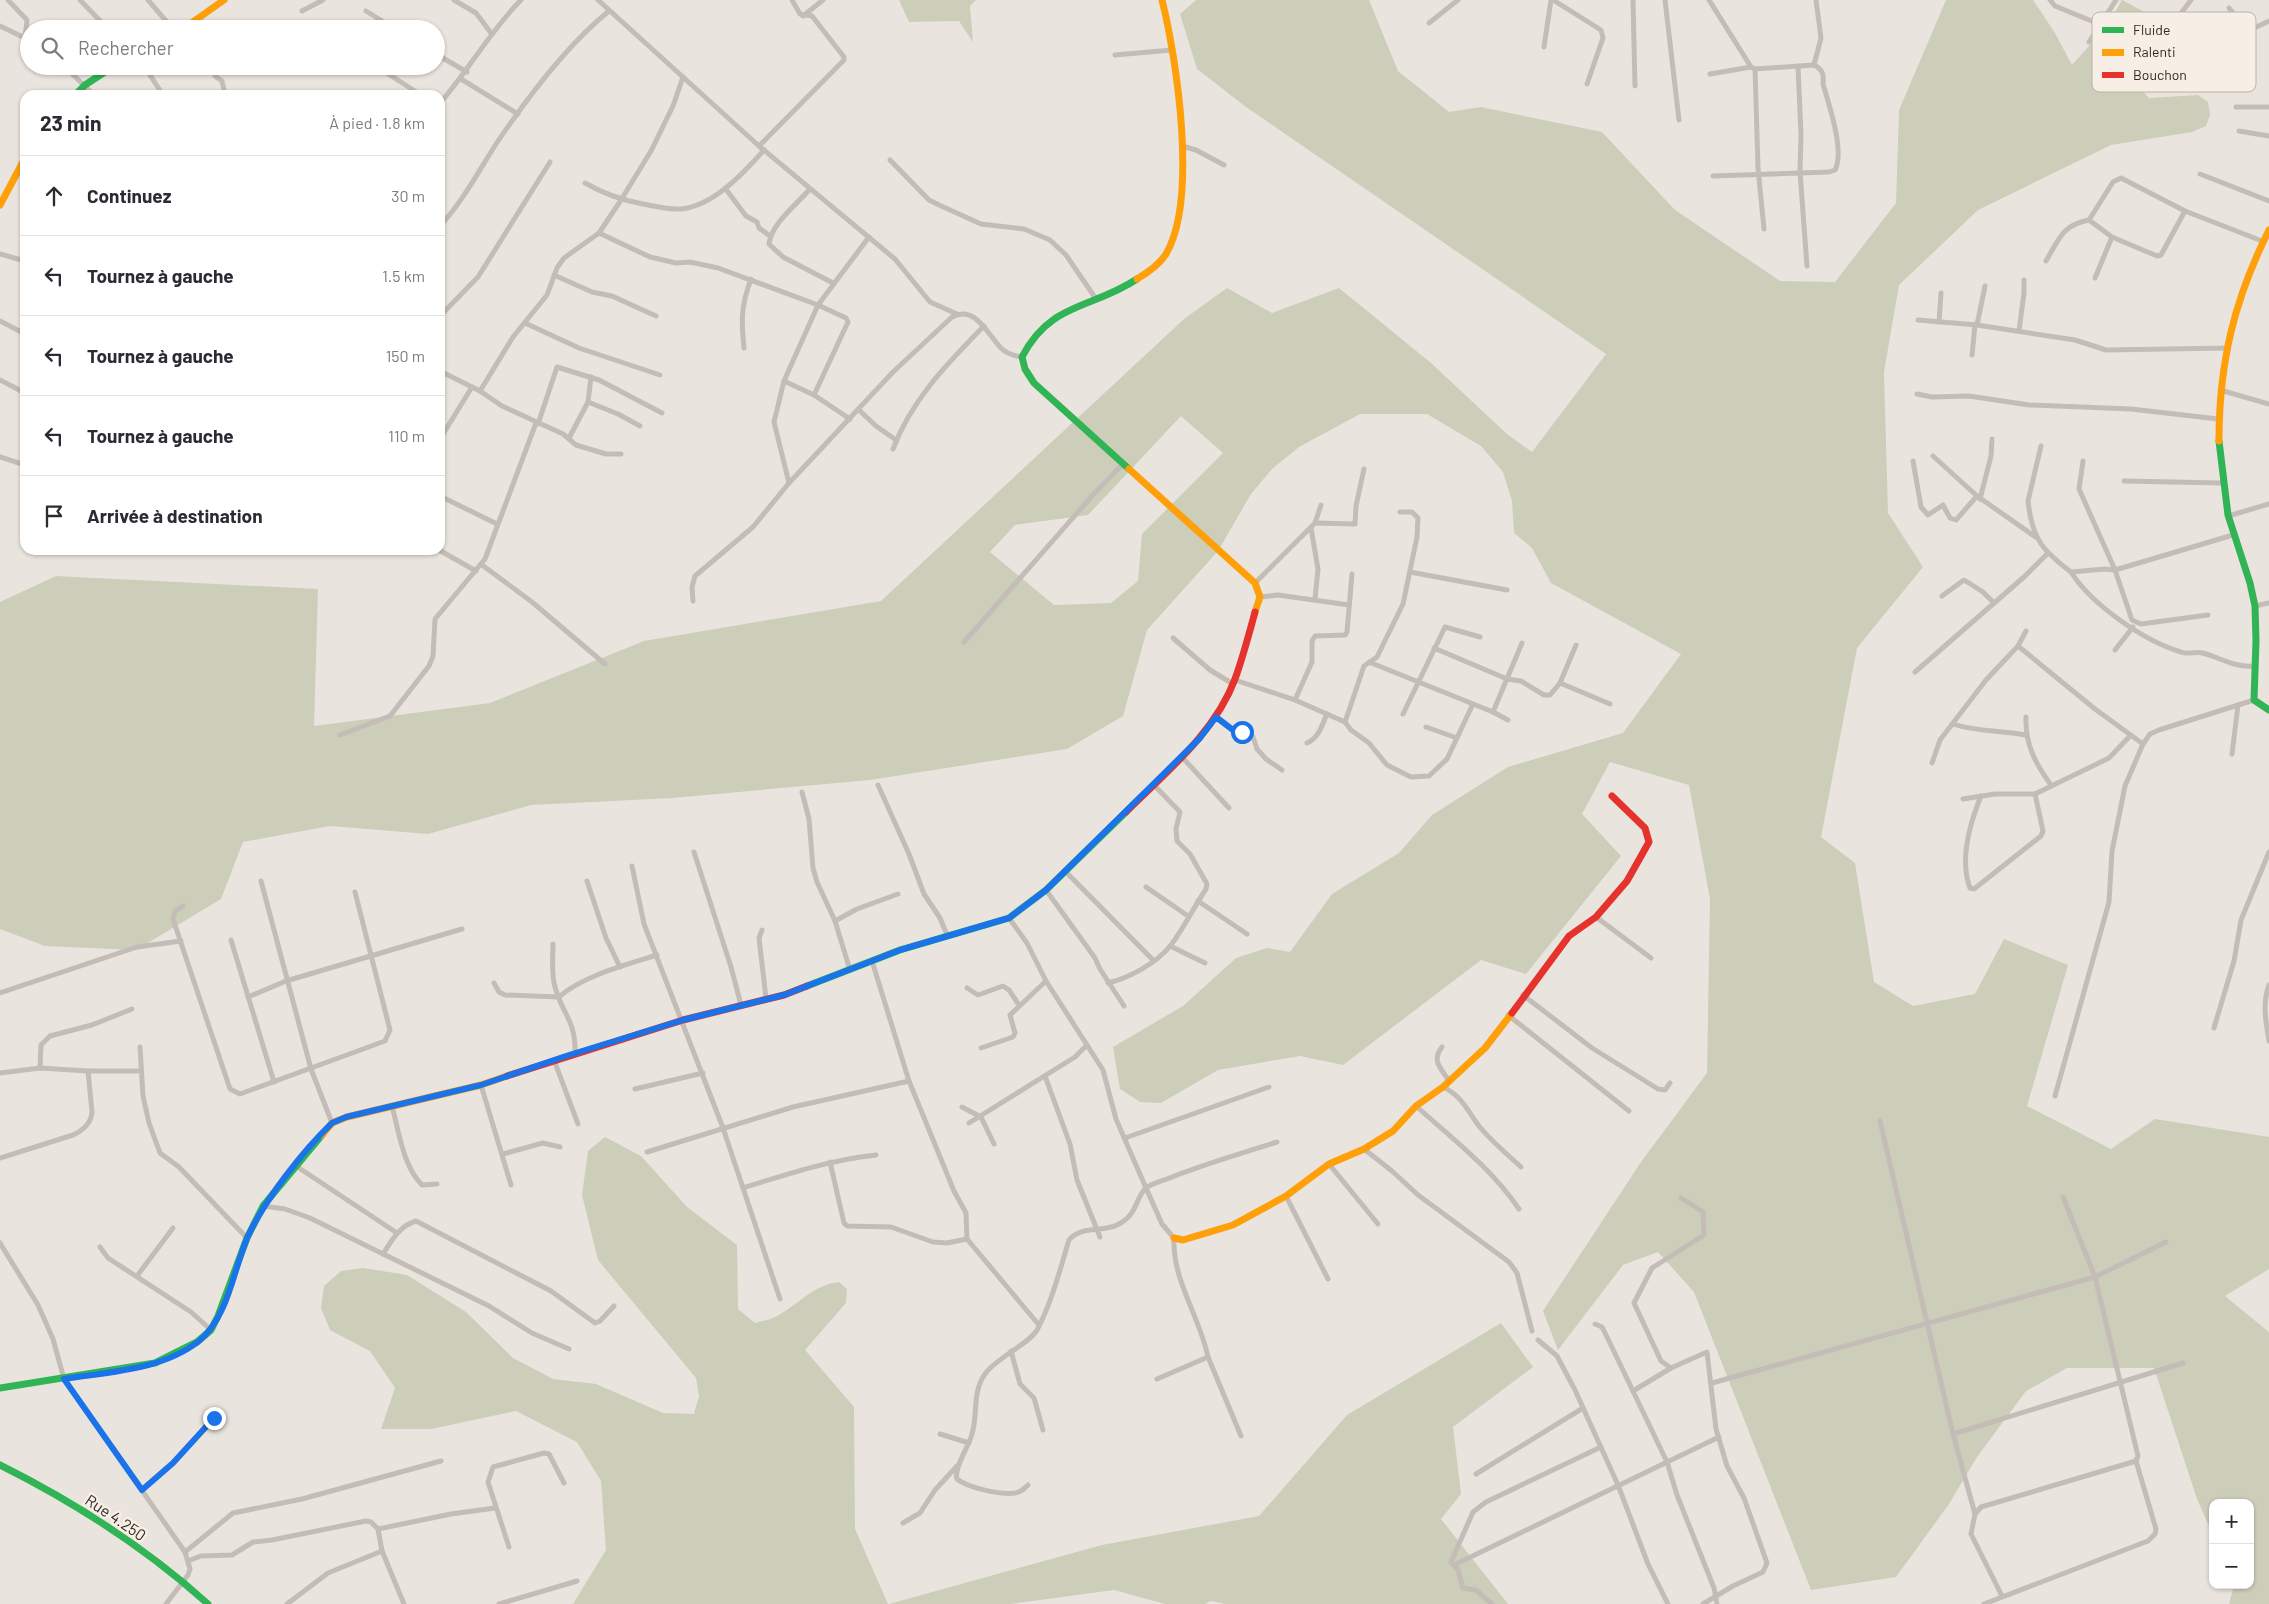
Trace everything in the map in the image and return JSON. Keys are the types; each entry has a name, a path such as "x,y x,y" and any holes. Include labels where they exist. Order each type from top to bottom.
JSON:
{"street":[{"path":"8,0 27,20"},
{"path":"80,0 99,20"},
{"path":"148,0 165,20"},
{"path":"194,20 214,3 224,0"},
{"path":"302,10 323,0"},
{"path":"454,0 476,13 491,33"},
{"path":"445,98 467,72 491,33 521,0"},
{"path":"598,0 759,146 895,259 930,302 957,314 976,318 1006,352 1022,358"},
{"path":"792,0 803,16"},
{"path":"803,16 823,0"},
{"path":"0,1388 155,1363 197,1342 211,1330 247,1238 263,1206 332,1123 346,1117 481,1085 575,1053 683,1020 811,986 948,935 1009,918 1046,890 1181,756 1216,717 1234,682 1260,598 1255,583 1034,383 1025,369 1022,358 1036,333 1048,320 1096,299 1112,295 1146,273 1166,254 1174,232 1180,201 1182,146 1179,86 1162,0"},
{"path":"1429,23 1458,0"},
{"path":"1544,46 1552,0 1601,30 1603,38 1587,84"},
{"path":"1633,0 1635,86"},
{"path":"1665,0 1679,120"},
{"path":"1709,0 1753,68 1758,174 1764,229"},
{"path":"1814,65 1821,38 1816,0"},
{"path":"2050,0 2055,6 2092,21"},
{"path":"2108,12 2116,0"},
{"path":"2182,12 2191,0"},
{"path":"2229,8 2232,12"},
{"path":"366,11 380,20"},
{"path":"445,220 469,190 498,141 556,64 588,27 609,11"},
{"path":"759,146 844,60 844,54 812,16 803,16"},
{"path":"2256,27 2269,20"},
{"path":"0,26 20,36"},
{"path":"2089,42 2092,37"},
{"path":"1115,56 1172,50"},
{"path":"445,59 467,72"},
{"path":"1710,74 1753,68 1814,65 1824,74 1824,84 1837,143 1838,164 1835,170 1829,172 1713,176"},
{"path":"1798,66 1802,135 1800,172 1807,266"},
{"path":"73,75 89,90"},
{"path":"81,90 101,75"},
{"path":"150,75 160,90"},
{"path":"390,75 413,90"},
{"path":"216,76 222,82 224,90"},
{"path":"480,391 508,345 547,295 554,274 564,258 599,232 621,200 673,106 683,77"},
{"path":"462,79 518,114"},
{"path":"2236,107 2269,107"},
{"path":"2239,131 2269,136"},
{"path":"1182,146 1196,150 1224,165"},
{"path":"585,182 621,200 680,209 697,205 725,188 744,174 764,150"},
{"path":"890,160 929,200 939,205 981,224 1024,229 1050,240 1066,255 1096,299"},
{"path":"445,311 478,277 550,162"},
{"path":"0,205 20,174"},
{"path":"2200,174 2269,201"},
{"path":"2046,260 2065,229 2074,223 2089,220 2117,178 2121,178 2185,211 2262,241"},
{"path":"725,188 746,216 757,222 759,228 770,236"},
{"path":"810,189 770,236 769,244 778,253 833,283"},
{"path":"2089,220 2112,237 2153,255 2161,255 2185,211"},
{"path":"2269,230 2246,275 2227,348 2220,390 2218,419 2222,483 2228,516 2249,580 2255,606 2254,700 2260,706 2269,710"},
{"path":"599,232 650,257 676,263 690,262 701,264 751,279 846,318 848,322 814,395"},
{"path":"789,483 774,422 784,381 818,305 869,237"},
{"path":"2095,278 2112,237"},
{"path":"0,254 20,260"},
{"path":"554,274 592,292 612,296 656,316"},
{"path":"744,348 741,319 743,301 751,279"},
{"path":"2019,331 2024,280"},
{"path":"1972,355 1984,286"},
{"path":"1939,322 1941,293"},
{"path":"693,601 692,587 695,576 753,527 789,483 919,346 957,314"},
{"path":"1918,320 2019,331 2075,340 2106,350 2227,348"},
{"path":"0,321 20,331"},
{"path":"525,322 579,348 660,375"},
{"path":"893,450 896,440 909,416 937,374 984,326"},
{"path":"340,736 381,721 396,710 432,660 434,624 437,614 462,589 482,565 557,367 591,377 662,413"},
{"path":"445,374 480,391 502,406 569,438 576,445 606,454 621,454"},
{"path":"569,438 588,402 591,377"},
{"path":"0,380 20,390"},
{"path":"784,381 814,395 850,419"},
{"path":"445,430 472,387"},
{"path":"2220,390 2269,404"},
{"path":"1917,394 1932,397 1969,396 2029,405 2130,409 2218,419"},
{"path":"588,402 618,414 640,426"},
{"path":"859,410 876,426 896,440"},
{"path":"1913,461 1921,507 1928,515 1943,505 1950,518 1956,520 1979,497 1991,456 1992,439"},
{"path":"2041,446 2028,501 2037,538 2047,554 2071,572 2077,582 2105,610 2132,629 2180,652 2202,652 2244,667 2254,666"},
{"path":"1932,456 1979,497 2037,538"},
{"path":"0,458 20,464"},
{"path":"2083,461 2079,489 2115,570 2135,622 2141,624 2208,615"},
{"path":"964,642 1092,496 1123,464"},
{"path":"1313,526 1356,524 1356,506 1364,469"},
{"path":"2124,481 2222,483"},
{"path":"445,498 497,524"},
{"path":"2228,516 2269,504"},
{"path":"1255,583 1313,526 1321,506"},
{"path":"1345,722 1364,666 1377,657 1403,604 1417,537 1418,518 1412,512 1400,512"},
{"path":"1313,526 1318,569 1315,599"},
{"path":"2071,572 2115,570 2233,535"},
{"path":"445,553 476,571"},
{"path":"1915,672 2047,554"},
{"path":"482,565 532,602 605,664"},
{"path":"1410,572 1507,590"},
{"path":"1295,700 1312,662 1312,641 1315,636 1345,635 1352,574"},
{"path":"1942,596 1964,580 1983,592 1994,603"},
{"path":"1260,598 1278,595 1349,605"},
{"path":"2255,606 2269,603"},
{"path":"2115,650 2132,629 2135,622"},
{"path":"1403,714 1443,630 1448,627 1480,637"},
{"path":"1932,763 1940,740 1986,680 2018,646 2026,631"},
{"path":"1173,638 1210,670 1234,682 1295,700 1345,722 1351,730 1369,743 1387,765 1411,777 1430,776 1447,759 1473,704"},
{"path":"1493,712 1522,643"},
{"path":"1434,648 1507,679 1521,681 1544,695 1550,695 1560,683 1576,645"},
{"path":"2018,646 2130,736 2143,744"},
{"path":"1369,662 1493,712 1508,720"},
{"path":"1560,683 1610,704"},
{"path":"2055,1096 2109,902 2112,851 2124,786 2143,744 2150,734 2159,730 2254,700"},
{"path":"2232,754 2238,705"},
{"path":"1307,743 1314,740 1327,714"},
{"path":"1216,717 1233,730 1250,734 1257,749 1266,759 1282,770"},
{"path":"2026,717 2025,735 2036,764 2050,784"},
{"path":"1953,724 1971,730 2004,731 2025,735"},
{"path":"1426,727 1457,738"},
{"path":"1963,799 1995,794 2035,794 2050,784 2084,771 2109,758 2130,736"},
{"path":"1181,756 1229,808"},
{"path":"1108,983 1125,978 1153,960 1170,946 1207,884 1190,854 1177,841 1176,829 1180,812 1153,784"},
{"path":"878,785 909,854 924,894 940,918 948,935"},
{"path":"802,792 809,819 815,875 835,921 850,970"},
{"path":"1981,796 1972,817 1966,865 1967,882 1970,888 1974,889 2041,836 2043,831 2035,794"},
{"path":"1009,918 1027,943 1046,981 1103,1070 1116,1118 1162,1224 1174,1238 1183,1240 1233,1225 1286,1196 1329,1164 1364,1149 1393,1131 1416,1106 1446,1084 1485,1048 1569,936 1596,917 1627,881 1649,842 1644,828 1612,796"},
{"path":"694,852 731,967 740,1005"},
{"path":"2214,1028 2234,961 2241,920 2269,852"},
{"path":"632,866 644,924 683,1020 723,1128 780,1299"},
{"path":"1065,871 1153,960"},
{"path":"260,881 311,1069 332,1123"},
{"path":"587,881 603,931 620,968"},
{"path":"1146,887 1188,916"},
{"path":"1046,890 1095,958 1108,983 1124,1006"},
{"path":"183,906 173,915 230,1089 240,1094 311,1069 388,1037 390,1030 355,892"},
{"path":"835,921 857,909 898,894"},
{"path":"1198,901 1248,934"},
{"path":"1596,917 1651,958"},
{"path":"248,997 286,981 370,957 419,940 462,929"},
{"path":"762,930 759,938 766,998"},
{"path":"232,940 274,1082"},
{"path":"0,993 137,947 181,941"},
{"path":"553,944 554,984 569,1017 575,1037 575,1053"},
{"path":"1170,946 1205,963"},
{"path":"494,983 499,992 505,995 559,997 572,987 657,955"},
{"path":"872,962 909,1081 954,1191 966,1213 967,1239 1039,1325"},
{"path":"980,1048 1013,1037 1015,1033 1010,1015 1046,981"},
{"path":"2269,985 2266,993 2265,1013 2269,1042"},
{"path":"967,988 978,995 1003,986 1007,987 1019,1005"},
{"path":"1523,995 1592,1048 1658,1089 1665,1090 1670,1084"},
{"path":"40,1068 41,1045 50,1036 92,1025 132,1009"},
{"path":"1508,1015 1629,1111"},
{"path":"969,1123 1075,1057 1087,1045"},
{"path":"140,1047 143,1096 149,1124 162,1156 179,1167 247,1238"},
{"path":"1442,1047 1436,1055 1436,1060 1446,1084 1464,1102 1480,1126 1521,1167"},
{"path":"554,1060 578,1124"},
{"path":"0,1073 40,1068 88,1071 141,1071"},
{"path":"0,1158 73,1135 84,1129 92,1117 88,1071"},
{"path":"636,1089 703,1073"},
{"path":"1045,1076 1060,1111 1070,1144 1077,1180 1090,1206 1096,1230 1100,1237"},
{"path":"647,1152 793,1107 909,1081"},
{"path":"481,1085 511,1185"},
{"path":"1124,1138 1269,1087"},
{"path":"392,1106 404,1154 417,1180 422,1185 437,1184"},
{"path":"1416,1106 1485,1167 1502,1185 1519,1209"},
{"path":"962,1107 981,1117 994,1144"},
{"path":"1880,1121 1953,1434 1975,1514 1971,1534 2002,1596"},
{"path":"1028,1485 1022,1491 1014,1493 964,1485 955,1475 973,1432 978,1386 985,1374 1036,1332 1069,1240 1074,1233 1107,1229 1130,1217 1146,1188 1205,1163 1277,1142"},
{"path":"503,1154 543,1143 560,1147"},
{"path":"1364,1149 1418,1195 1509,1262 1517,1273 1532,1331"},
{"path":"743,1188 830,1162 876,1155"},
{"path":"830,1162 844,1223 847,1226 891,1227 915,1237 947,1243 967,1239"},
{"path":"1329,1164 1378,1224"},
{"path":"296,1166 397,1233"},
{"path":"1286,1196 1328,1279"},
{"path":"1984,1604 2148,1541 2155,1534 2156,1529 2136,1461 2138,1456 2095,1277 2063,1197"},
{"path":"1671,1368 1661,1361 1634,1303 1652,1268 1704,1235 1703,1212 1681,1198"},
{"path":"263,1206 285,1209 310,1218 489,1306 532,1333 569,1349"},
{"path":"383,1254 397,1233 410,1223 416,1221 551,1291 595,1323 600,1321 614,1306"},
{"path":"137,1276 173,1228"},
{"path":"1174,1238 1174,1250 1186,1294 1208,1357 1241,1436"},
{"path":"1712,1383 2095,1277 2166,1242"},
{"path":"0,1243 38,1305 53,1339 64,1379 185,1552 190,1569 188,1575 166,1604"},
{"path":"100,1247 108,1258 191,1312 211,1330"},
{"path":"1595,1324 1602,1327 1667,1462 1677,1495 1707,1568 1716,1595 1716,1604"},
{"path":"1538,1340 1557,1356 1583,1408 1618,1486 1635,1534 1668,1604"},
{"path":"1011,1351 1020,1384 1034,1398 1043,1430"},
{"path":"1634,1391 1671,1368 1707,1352 1712,1383 1712,1406 1719,1438 1727,1466 1744,1498 1767,1563 1763,1572 1716,1595 1703,1604"},
{"path":"1156,1379 1208,1357"},
{"path":"1953,1434 2183,1363"},
{"path":"1476,1474 1583,1408"},
{"path":"142,1490 173,1463 214,1418"},
{"path":"940,1434 969,1442"},
{"path":"1454,1565 1719,1438"},
{"path":"1492,1604 1476,1590 1463,1588 1458,1570 1452,1562 1473,1512 1486,1502 1601,1447"},
{"path":"509,1547 488,1482 493,1467 544,1453 549,1454 564,1483"},
{"path":"185,1552 232,1513 302,1499 441,1461"},
{"path":"1975,1514 1981,1507 1991,1503 2136,1461"},
{"path":"903,1523 920,1513 935,1490 961,1462"},
{"name":"Rue 4.250","path":"0,1465 108,1526 182,1581 208,1604"},
{"path":"378,1529 452,1514 495,1508"},
{"path":"188,1561 201,1556 232,1555 260,1540 272,1540 366,1521 371,1522 378,1529 382,1551 404,1604"},
{"path":"287,1604 328,1573 382,1551"},
{"path":"499,1604 577,1581"}],"green space":[{"path":"899,0 976,0 970,6 973,42 959,21 909,22"},
{"path":"1196,0 1369,0 1398,71 1449,112 1481,107 1602,132 1675,210 1780,281 1835,282 1896,203 1899,110 1946,0 2033,0 2055,33 2072,65 2092,43 2092,92 2144,92 2149,98 2198,95 2208,102 2210,115 2206,126 2192,132 2111,145 1978,210 1899,285 1884,372 1888,513 1923,567 1857,648 1821,837 1855,863 1874,982 1913,1006 1975,994 2004,939 2068,965 2027,1106 2111,1149 2155,1119 2269,1137 2269,1269 2225,1296 2269,1332 2269,1604 2229,1604 2233,1589 2254,1589 2254,1499 2209,1499 2209,1526 2197,1499 2154,1368 2067,1368 2026,1391 1977,1457 1949,1504 1896,1577 1811,1590 1694,1292 1658,1252 1623,1265 1558,1350 1543,1311 1641,1162 1707,1073 1710,899 1689,785 1610,762 1582,814 1621,856 1526,974 1481,960 1343,1065 1300,1056 1218,1070 1161,1103 1140,1102 1120,1089 1113,1047 1183,1006 1236,958 1267,948 1290,952 1332,894 1399,853 1432,815 1508,767 1623,733 1681,654 1551,583 1532,548 1514,533 1512,501 1503,472 1481,446 1427,414 1360,414 1299,447 1272,469 1251,494 1218,551 1147,630 1123,716 1067,749 870,780 673,798 531,805 428,834 330,826 243,842 221,899 136,950 45,946 0,929 0,602 56,576 318,589 314,726 490,703 644,641 881,601 1184,319 1227,288 1272,313 1339,288 1431,363 1507,434 1532,452 1606,354 1246,107 1197,69 1180,14","holes":["1181,416 1223,453 1142,534 1138,581 1111,603 1054,605 990,552 1015,525 1088,515"]},
{"path":"2122,0 2144,12 2115,12"},
{"path":"605,1137 641,1156 687,1207 737,1245 738,1309 755,1323 775,1317 821,1287 839,1282 847,1289 846,1303 805,1350 854,1407 855,1529 888,1604 573,1604 606,1550 601,1481 577,1442 516,1411 431,1429 381,1429 395,1388 370,1351 330,1330 321,1308 324,1286 341,1271 363,1268 407,1275 466,1312 513,1358 553,1379 596,1384 663,1413 694,1414 699,1396 696,1378 598,1260 582,1195 588,1151"},
{"path":"1501,1323 1533,1367 1453,1427 1461,1494 1441,1519 1508,1604 1225,1604 1211,1601 1205,1604 1165,1604 1114,1590 1011,1604 889,1604 1102,1545 1259,1516 1347,1415"}],"traffic: fast":[{"path":"80,90 100,75"},
{"path":"1129,469 1034,383 1025,369 1022,357 1033,339 1045,326 1059,316 1120,289 1137,279"},
{"path":"2219,441 2228,515 2250,583 2255,606 2254,700 2269,710"},
{"path":"807,986 900,950 1009,918 1046,890 1126,812"},
{"path":"0,1388 155,1363 197,1342 211,1330 218,1316 247,1238 263,1206 322,1135"},
{"path":"0,1465 56,1495 109,1527 160,1564 208,1604"}],"traffic: slow":[{"path":"196,20 224,0"},
{"path":"1137,279 1156,265 1166,254 1176,230 1181,200 1183,166 1182,129 1173,57 1162,0"},
{"path":"0,205 20,167"},
{"path":"2219,441 2222,385 2231,332 2246,282 2269,230"},
{"path":"1129,469 1255,583 1260,597 1255,612"},
{"path":"1174,1238 1183,1240 1233,1225 1286,1196 1329,1164 1364,1149 1393,1131 1416,1106 1443,1087 1485,1048 1512,1013"},
{"path":"322,1135 332,1123 347,1117 481,1085 507,1076"}],"traffic: jam":[{"path":"1126,812 1188,751 1215,717 1235,679 1255,612"},
{"path":"1512,1013 1569,936 1596,917 1627,881 1649,842 1645,828 1612,796"},
{"path":"507,1076 683,1020 784,995 807,986"}],"route":[{"path":"214,1418 162,1474 142,1490 64,1379 155,1363 197,1342 211,1330 234,1276 247,1238 266,1200 332,1123 346,1117 481,1085 566,1056 683,1020 784,995 900,950 1009,918 1031,904 1046,890 1200,738 1216,717 1233,730 1242,732"}]}
